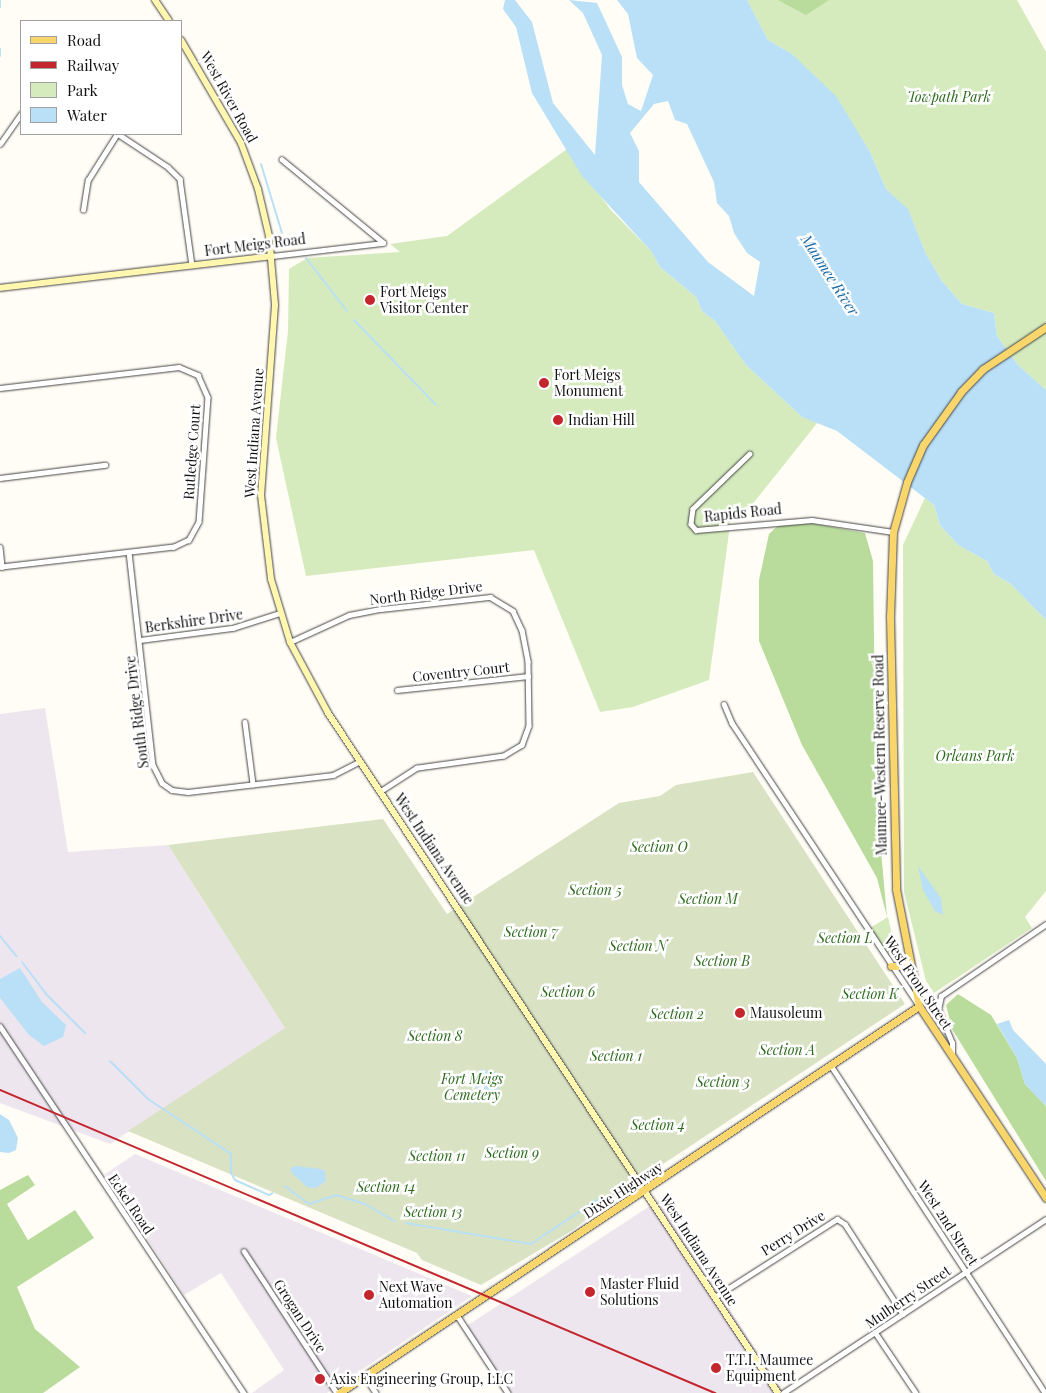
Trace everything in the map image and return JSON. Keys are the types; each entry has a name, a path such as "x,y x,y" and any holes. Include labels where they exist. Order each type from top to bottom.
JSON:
{"main road":[{"path":"155,0 168,20"},
{"name":"West River Road","path":"182,42 244,150 262,204 272,256"},
{"name":"Fort Meigs Road","path":"0,288 272,256"},
{"name":"West Indiana Avenue","path":"272,256 274,324 261,495 264,540 280,614 290,642 313,688 380,792 778,1393"},
{"name":"Maumee-Western Reserve Road","path":"919,1006 894,868 890,616 893,532 900,502 923,445 951,405 983,370 1033,334 1046,327"},
{"path":"891,966 900,966 910,959"},
{"name":"Dixie Highway","path":"338,1393 832,1067 919,1006"},
{"name":"West Front Street","path":"919,1006 1046,1198"}],"street":[{"path":"0,144 20,115"},
{"path":"83,210 88,180 116,135"},
{"path":"119,135 168,167 180,179 192,266"},
{"name":"Fort Meigs Road","path":"272,256 383,243 282,160"},
{"name":"Rutledge Court","path":"0,388 175,367 187,368 201,378 208,397 198,526 182,544 1,567"},
{"name":"Rapids Road","path":"750,454 693,509 691,524 696,530 812,520 893,532"},
{"path":"0,478 105,465"},
{"path":"0,547 1,567"},
{"name":"South Ridge Drive","path":"129,552 154,765 160,780 172,790 184,792 333,775 360,761"},
{"name":"North Ridge Drive","path":"290,642 361,612 490,597 508,605 517,618 526,642 529,730 516,751 504,756 425,766 380,792"},
{"name":"Berkshire Drive","path":"140,640 233,628 280,614"},
{"name":"Coventry Court","path":"396,690 528,676"},
{"name":"West Front Street","path":"724,704 732,723 919,1006"},
{"path":"245,722 253,784"},
{"path":"952,1055 952,1043 938,1010 941,996 1046,924"},
{"name":"Eckel Road","path":"0,1026 244,1393"},
{"name":"West 2nd Street","path":"832,1067 1045,1393"},
{"name":"Perry Drive","path":"715,1297 837,1219 845,1224 903,1314"},
{"name":"Mulberry Street","path":"783,1393 1046,1219"},
{"name":"Grogan Drive","path":"244,1251 338,1393"},
{"path":"457,1315 508,1393"},
{"path":"875,1332 916,1393"},
{"path":"365,1376 376,1393"}],"shaded area":[{"path":"45,708 68,852 168,845 285,1028 110,1144 0,1103 0,714"},
{"path":"135,1154 472,1296 327,1393 252,1393 284,1370 221,1273 184,1295 105,1174"},
{"path":"659,1200 784,1393 504,1393 462,1329"}],"green space":[{"name":"Towpath Park","path":"747,0 1017,0 1046,52 1046,390 1018,365 997,336 994,313 962,304 942,281 926,254 908,210 886,189 870,152 792,54 768,40"},
{"path":"778,0 829,0 806,15"},
{"path":"567,149 610,209 651,251 660,267 696,297 702,311 715,321 746,365 802,417 818,422 743,516 731,518 709,680 633,707 600,712 534,550 306,576 276,438 288,331 289,269 307,258 400,252 390,244 447,236"},
{"name":"Orleans Park","path":"925,498 934,505 940,525 958,545 987,561 994,574 1011,584 1046,620 1046,891 1025,917 1032,928 934,993 926,981 904,892 903,545"},
{"path":"805,522 865,533 873,561 876,795 887,917 877,878 802,745 759,641 759,580 769,534 781,523"},
{"name":"Fort Meigs Cemetery","path":"753,772 905,1004 627,1188 573,1230 481,1285 422,1260 417,1253 128,1131 285,1028 168,845 383,819 447,914 619,803 660,796 676,785"},
{"path":"888,917 895,948 889,957 870,928"},
{"path":"958,994 991,1015 1017,1058 1025,1084 1046,1106 1046,1181 952,1029 946,1005"},
{"path":"28,1175 35,1185 7,1204 28,1240 75,1210 94,1238 17,1287 35,1329 80,1367 43,1393 0,1393 0,1190"}],"water":[{"name":"Maumee River","path":"505,0 515,0 532,22 553,103 595,155 602,55 583,13 569,0 597,3 622,57 622,85 628,104 641,111 653,75 637,58 628,14 617,0 747,0 768,40 792,54 836,96 870,152 886,189 908,209 926,254 942,281 962,304 994,313 997,336 1018,365 1046,390 1046,620 1011,584 994,574 987,561 958,545 940,525 934,505 837,431 802,417 746,365 715,321 702,311 696,297 660,267 651,251 582,176 532,93 516,27 503,9","holes":["668,101 675,120 687,124 714,182 717,203 729,216 734,233 747,253 760,262 754,296 708,262 639,182 639,151 630,133 654,104"]},
{"path":"918,866 941,898 943,915 935,911 923,890"},
{"path":"20,968 42,1002 66,1025 63,1037 44,1046 29,1035 0,998 0,979"},
{"path":"1009,1020 1013,1030 1046,1064 1046,1106 1025,1084 1017,1058 997,1024"},
{"path":"480,1069 495,1073 499,1087 494,1095 473,1104 479,1093 471,1079"},
{"path":"0,1114 9,1120 18,1138 16,1150 9,1153 0,1152"},
{"path":"295,1166 321,1169 325,1171 326,1181 316,1188 307,1187 292,1173 290,1169"}],"waterway":[{"path":"0,0 0,7"},
{"path":"0,49 0,56"},
{"path":"261,164 282,233"},
{"path":"306,258 347,311"},
{"path":"354,320 436,405"},
{"path":"0,936 16,956"},
{"path":"22,962 45,993 85,1033"},
{"path":"110,1061 148,1099 231,1154 231,1173 235,1180 269,1195 273,1193"},
{"path":"285,1186 309,1204 336,1195 365,1204 395,1221"},
{"path":"406,1223 531,1244 600,1198"}],"railway":[{"path":"0,1090 715,1393"}],"place":[{"name":"Fort Meigs Visitor Center","path":"370,300"},
{"name":"Fort Meigs Monument","path":"544,383"},
{"name":"Indian Hill","path":"558,420"},
{"name":"Mausoleum","path":"740,1013"},
{"name":"Master Fluid Solutions","path":"590,1292"},
{"name":"Next Wave Automation","path":"369,1295"},
{"name":"T.T.I. Maumee Equipment","path":"716,1368"},
{"name":"Axis Engineering Group, LLC","path":"320,1379"}],"park label":[{"name":"Section O","path":"659,847"},
{"name":"Section 5","path":"595,890"},
{"name":"Section M","path":"708,899"},
{"name":"Section 7","path":"531,932"},
{"name":"Section L","path":"845,938"},
{"name":"Section N","path":"638,946"},
{"name":"Section B","path":"722,961"},
{"name":"Section 6","path":"568,992"},
{"name":"Section K","path":"870,994"},
{"name":"Section 2","path":"677,1014"},
{"name":"Section 8","path":"435,1036"},
{"name":"Section A","path":"787,1050"},
{"name":"Section 1","path":"616,1056"},
{"name":"Section 3","path":"723,1082"},
{"name":"Section 4","path":"658,1125"},
{"name":"Section 9","path":"512,1153"},
{"name":"Section 11","path":"437,1156"},
{"name":"Section 14","path":"386,1187"},
{"name":"Section 13","path":"433,1212"}]}
